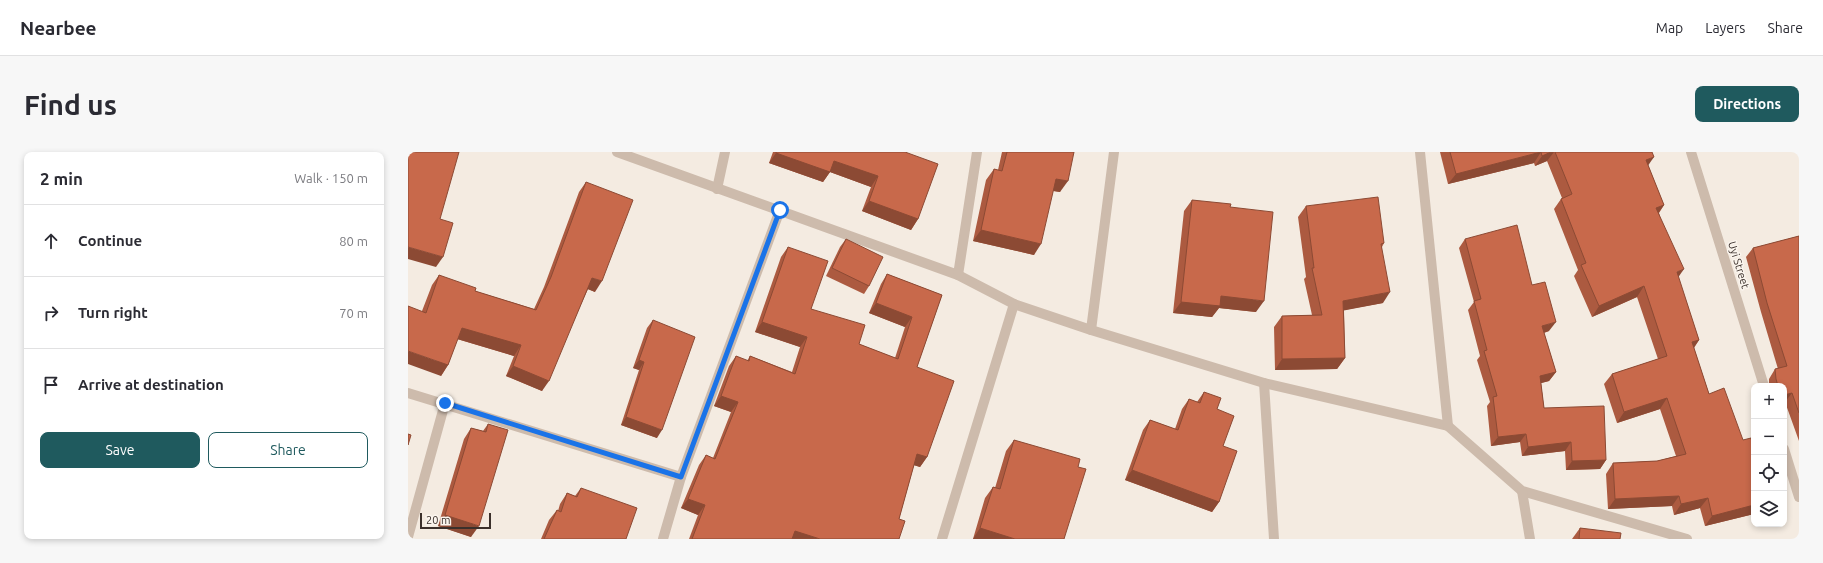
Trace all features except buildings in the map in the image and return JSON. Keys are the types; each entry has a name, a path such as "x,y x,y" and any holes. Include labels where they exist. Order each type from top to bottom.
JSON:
{"street":[{"path":"616,152 958,275 1014,304 1091,330 1264,383 1448,426 1522,491 1687,539"},
{"path":"716,189 725,152"},
{"path":"958,275 977,152"},
{"path":"1091,330 1114,152"},
{"path":"1420,152 1448,426"},
{"name":"Uyi Street","path":"1691,152 1763,383"},
{"path":"663,539 681,477 780,210"},
{"path":"942,539 1014,304"},
{"path":"1264,383 1274,539"},
{"path":"408,393 445,403 681,477"},
{"path":"408,537 445,403"},
{"path":"1786,455 1799,497"},
{"path":"1522,491 1530,539"}],"route":[{"path":"445,403 681,477 780,210"}]}
